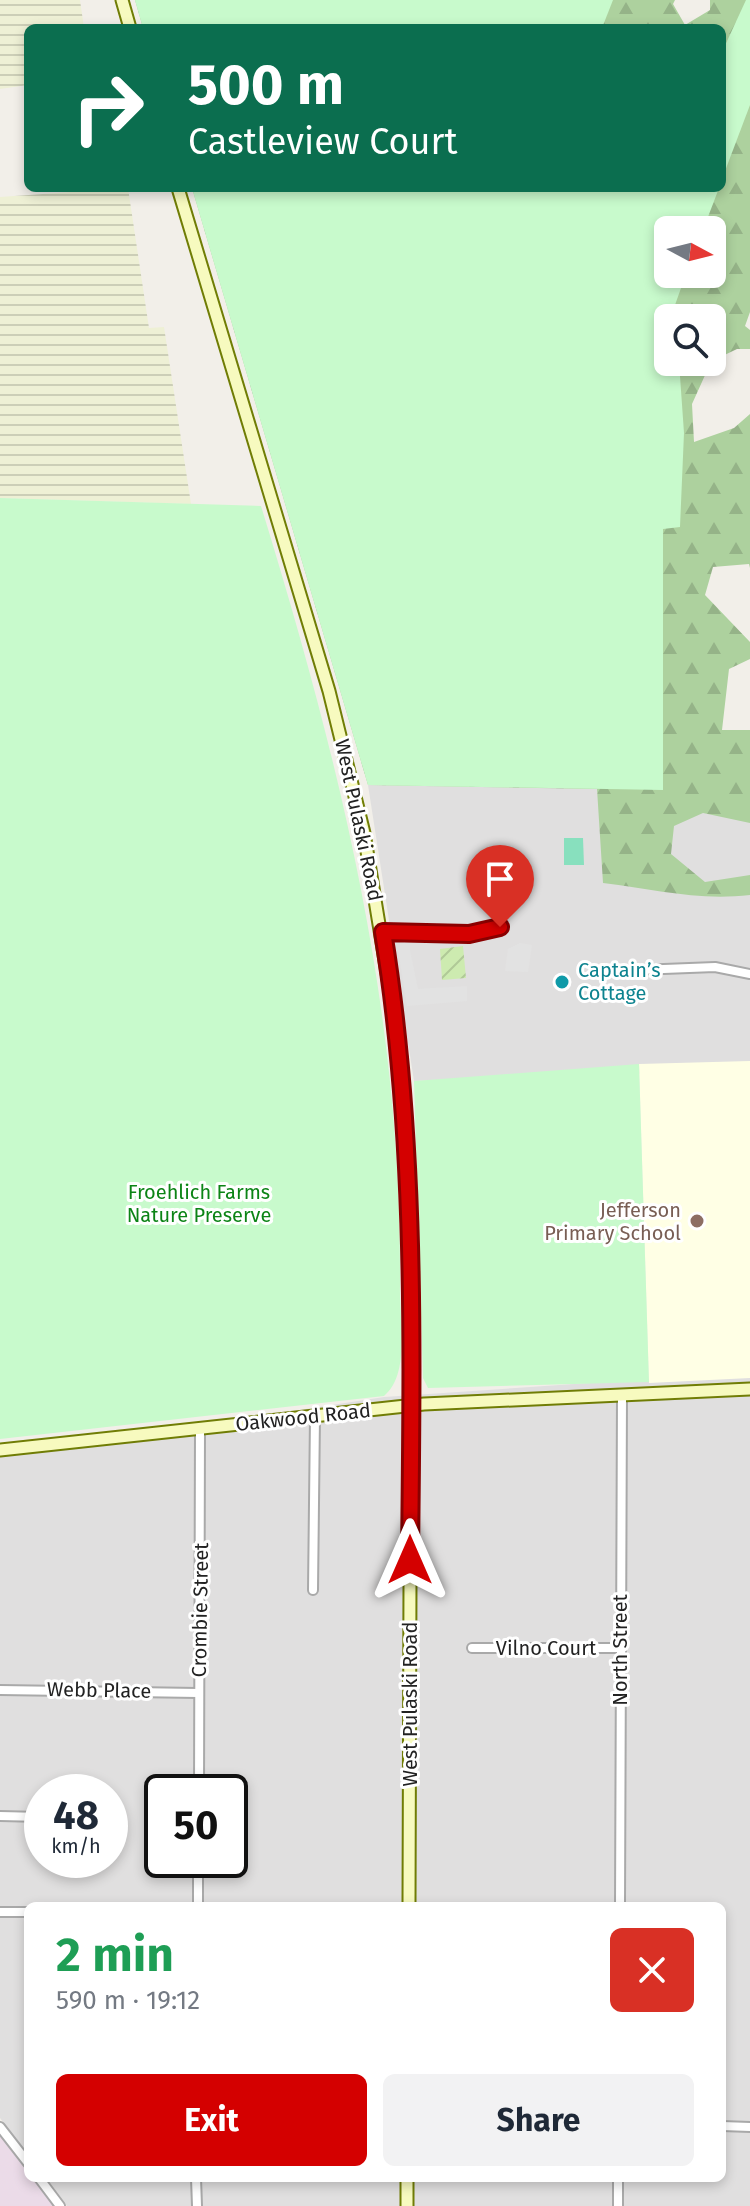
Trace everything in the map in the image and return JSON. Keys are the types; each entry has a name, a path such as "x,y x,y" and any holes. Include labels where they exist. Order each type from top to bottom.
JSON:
{"main road":[{"path":"122,0 129,24"},
{"name":"West Pulaski Road","path":"179,192 329,691 364,833 383,932 401,1058 410,1189 409,1902"},
{"name":"Oakwood Road","path":"0,1450 411,1405 750,1389"},
{"path":"407,2182 407,2206"}],"street":[{"path":"383,932 469,934 500,927"},
{"path":"638,970 715,967 750,974"},
{"name":"North Street","path":"620,1902 622,1395"},
{"path":"313,1590 315,1416"},
{"name":"Crombie Street","path":"199,1774 200,1428"},
{"name":"Vilno Court","path":"472,1648 620,1648"},
{"name":"Webb Place","path":"0,1690 198,1693"},
{"path":"0,1816 24,1817"},
{"path":"198,1878 198,1902"},
{"path":"0,1912 24,1912"},
{"path":"726,2126 750,2127"},
{"path":"0,2127 24,2158"},
{"path":"44,2182 60,2206"},
{"path":"196,2182 197,2206"},
{"path":"618,2182 618,2206"}],"shaded area":[{"path":"0,0 80,0 83,24 24,24 24,86 0,89"},
{"path":"129,192 149,328 164,327 191,504 0,498 0,197"},
{"path":"368,785 750,791 750,1070 414,1081"},
{"path":"520,943 532,945 528,972 505,971 508,949"},
{"path":"398,950 410,950 418,989 467,986 467,1001 407,1006"},
{"name":"Jefferson Primary School","path":"750,1061 750,1378 649,1383 639,1064"},
{"path":"750,1372 750,2206 67,2206 49,2182 726,2182 726,1902 24,1902 24,2149 0,2118 0,1456 384,1397"},
{"path":"0,2133 24,2165 24,2182 37,2182 55,2206 0,2206"}],"green space":[{"path":"135,0 675,0 673,4 684,24 142,24"},
{"path":"135,0 613,0 604,24 142,24"},
{"path":"710,0 750,0 750,312 745,326 750,330 750,349 737,349 726,354 726,304 654,304 654,376 705,376 692,404 694,442 734,428 750,414 750,568 749,564 713,567 705,595 750,642 750,659 729,669 722,730 750,730 750,823 703,813 674,826 671,854 705,882 750,875 750,895 693,895 603,883 597,789 368,785 193,192 726,192 726,24 687,24 710,10"},
{"path":"746,0 750,0 750,105 726,168 726,43"},
{"path":"193,192 717,192 708,216 654,216 654,288 681,288 675,304 654,304 654,376 680,376 684,433 680,527 663,529 663,790 368,785"},
{"name":"Froehlich Farms Nature Preserve","path":"0,498 261,506 317,699 341,795 378,987 398,1184 402,1329 398,1374 384,1396 0,1439"},
{"path":"564,838 583,838 584,865 564,865"},
{"path":"463,946 466,978 442,980 440,949"},
{"path":"639,1064 649,1382 428,1388 423,1378 414,1081"}],"place":[{"name":"Captain’s Cottage","path":"562,982"},
{"name":"Jefferson Primary School","path":"697,1221"}],"route":[{"path":"410,1560 410,1189 401,1058 383,932 469,934 500,927"}]}
